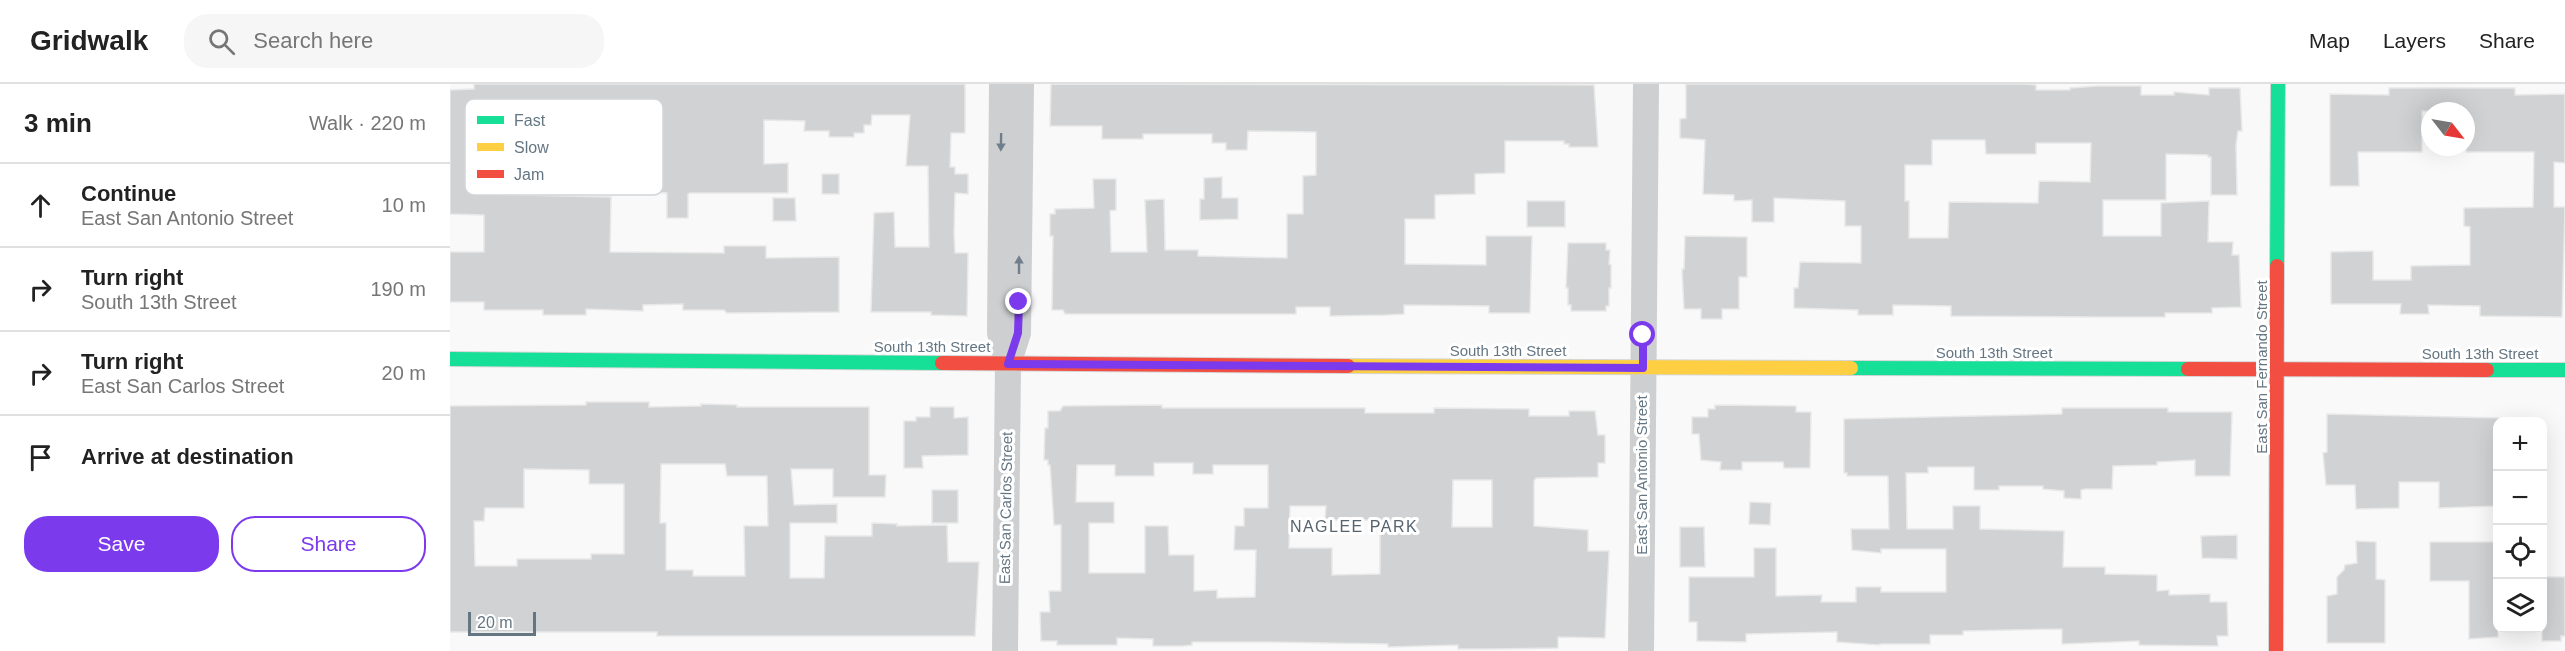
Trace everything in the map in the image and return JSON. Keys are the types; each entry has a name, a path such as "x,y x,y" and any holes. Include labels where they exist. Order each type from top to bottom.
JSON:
{"street":[{"name":"East San Carlos Street","path":"1002,84 1000,333 1008,364 1005,651"},
{"name":"East San Carlos Street","path":"1008,364 1018,333 1021,84"},
{"name":"East San Antonio Street","path":"1641,651 1646,84"},
{"name":"East San Fernando Street","path":"2276,651 2279,370 2278,84"},
{"name":"South 13th Street","path":"450,359 1643,368 2565,370"}],"building":[{"path":"474,84 965,84 965,133 951,133 950,167 955,167 955,174 968,174 968,194 955,193 954,233 955,253 968,253 967,316 931,315 931,312 871,312 874,213 894,212 895,247 929,247 928,166 906,166 910,115 872,115 871,125 864,125 864,133 854,133 854,137 829,137 829,131 804,131 805,121 764,120 764,164 788,163 788,193 690,193 688,194 688,218 667,218 667,193 663,193 663,99 465,99 465,195 611,197 610,252 724,253 724,246 766,246 766,258 839,257 839,312 727,313 724,310 683,310 683,304 643,305 643,311 586,309 586,315 543,315 543,310 484,310 484,302 450,302 450,252 484,252 484,215 450,214 450,90 474,89"},
{"path":"1051,84 1594,85 1598,147 1569,147 1569,144 1564,144 1564,141 1505,141 1505,173 1475,174 1475,194 1435,195 1435,219 1405,219 1405,264 1486,265 1486,236 1532,236 1530,313 1489,313 1489,306 1404,305 1404,314 1387,315 1330,316 1330,307 1296,307 1296,314 1065,314 1063,310 1052,310 1053,236 1050,236 1050,214 1055,214 1055,209 1094,208 1093,179 1116,179 1116,210 1110,211 1111,252 1147,252 1145,200 1164,199 1165,250 1198,250 1198,256 1287,258 1287,214 1303,214 1303,176 1316,175 1316,132 1248,131 1247,150 1226,150 1226,143 1212,143 1212,134 1143,134 1143,139 1102,139 1102,126 1050,126"},
{"path":"1686,84 2023,84 2036,85 2036,90 2141,86 2141,95 2174,95 2174,92 2209,95 2209,88 2240,88 2242,131 2238,131 2236,145 2237,195 2211,195 2211,157 2208,155 2166,154 2166,200 2103,200 2103,236 2161,236 2161,203 2209,201 2208,242 2233,242 2232,255 2239,255 2241,307 2212,308 2212,313 2165,313 2165,317 1951,316 1951,306 1893,305 1893,315 1858,315 1858,310 1794,308 1794,288 1798,288 1800,262 1861,263 1861,226 1845,226 1845,201 1774,198 1774,222 1752,222 1752,200 1734,201 1734,195 1703,194 1705,140 1680,138 1680,119 1686,118","holes":["1932,140 1985,140 1986,154 2036,154 2036,143 2091,143 2090,182 2039,181 2038,203 1949,202 1948,238 1909,238 1909,201 1905,201 1905,165 1932,165"]},
{"path":"2389,88 2515,88 2515,95 2565,94 2565,163 2554,162 2554,207 2565,207 2562,317 2480,316 2480,306 2428,305 2429,314 2400,314 2401,304 2331,304 2331,252 2373,251 2373,280 2411,280 2411,266 2470,265 2470,227 2464,226 2464,208 2533,207 2534,152 2475,152 2475,102 2421,102 2421,152 2358,152 2359,186 2330,186 2330,94 2389,95"},
{"path":"822,174 839,174 839,194 822,194"},
{"path":"1222,177 1222,198 1238,198 1238,219 1200,220 1200,199 1204,199 1204,178"},
{"path":"773,198 795,198 796,221 773,221"},
{"path":"1527,201 1565,201 1565,227 1527,227"},
{"path":"1685,236 1747,237 1747,277 1739,277 1739,309 1722,309 1722,319 1701,319 1701,309 1684,309 1682,269 1684,269"},
{"path":"1568,243 1606,243 1606,250 1610,250 1611,288 1609,288 1609,306 1606,306 1606,311 1571,311 1571,305 1568,305 1568,288 1566,288"},
{"path":"586,402 649,402 649,407 701,406 701,404 737,405 737,407 869,407 869,475 886,475 885,497 833,497 833,469 791,469 794,505 837,504 837,523 790,523 790,578 824,578 825,536 872,536 872,523 897,524 897,526 947,525 948,562 979,562 975,636 657,636 657,632 450,632 450,406 586,405","holes":["661,464 725,464 727,476 767,476 768,526 744,526 745,576 693,576 693,570 666,570 666,523 660,523","524,469 589,470 589,484 624,484 624,554 591,554 591,559 517,559 517,566 475,566 474,521 484,521 485,508 524,508"]},
{"path":"1715,405 1796,406 1796,412 1811,412 1810,468 1784,468 1783,462 1742,462 1742,470 1720,470 1721,462 1701,460 1699,434 1692,434 1692,417 1708,417 1708,409 1715,409"},
{"path":"1063,406 1365,408 1365,413 1434,413 1434,408 1529,409 1529,416 1569,416 1569,411 1595,411 1598,435 1605,435 1605,463 1598,463 1598,477 1536,478 1534,481 1534,526 1588,530 1588,551 1609,551 1605,638 1558,637 1558,648 1492,649 1458,649 1458,645 1388,647 1388,644 1271,642 1192,642 1192,645 1183,646 1153,646 1153,639 1117,638 1117,645 1057,645 1057,641 1041,641 1040,612 1050,612 1049,591 1061,591 1061,525 1054,525 1050,465 1048,465 1048,460 1044,460 1045,428 1048,428 1048,411 1060,411","holes":["1154,463 1193,463 1193,474 1213,474 1213,465 1268,465 1268,508 1244,508 1244,526 1235,526 1234,550 1256,550 1255,597 1217,598 1217,590 1194,591 1194,555 1169,555 1168,526 1145,526 1145,573 1089,573 1089,523 1114,523 1114,502 1076,502 1077,465 1115,465 1115,476 1154,476","1453,480 1492,480 1492,527 1452,527","1290,506 1326,506 1325,520 1371,520 1371,526 1380,526 1380,574 1332,575 1332,548 1289,548"]},
{"path":"930,407 954,407 954,418 968,417 968,455 922,456 923,468 904,468 904,421 916,421 916,417 930,417"},
{"path":"2062,408 2168,408 2168,412 2232,412 2230,476 2195,476 2195,460 2157,462 2157,465 2113,466 2112,489 2081,490 2081,499 2064,498 2064,491 2043,489 2043,486 1999,486 1999,490 1974,490 1974,467 1928,467 1928,473 1906,473 1907,529 1953,529 1953,506 1980,506 1980,529 2064,531 2063,567 2105,567 2105,574 2157,575 2157,591 2169,590 2169,595 2210,594 2210,602 2227,602 2228,636 2217,636 2218,646 2139,645 2139,641 2062,644 2062,629 1963,631 1963,635 1930,635 1930,644 1880,645 1837,642 1837,632 1746,634 1746,642 1697,641 1697,622 1689,622 1689,577 1754,577 1754,548 1776,548 1776,596 1822,595 1821,602 1856,602 1856,587 1881,587 1881,592 1946,592 1946,549 1881,549 1881,553 1852,550 1851,529 1889,529 1888,476 1847,476 1847,473 1844,473 1844,419 2062,414"},
{"path":"2327,414 2493,418 2493,506 2439,508 2439,482 2399,482 2399,508 2356,509 2355,485 2326,485 2323,453 2327,452"},
{"path":"932,490 958,490 958,523 932,523"},
{"path":"1750,502 1771,503 1770,525 1749,524"},
{"path":"1680,527 1704,527 1705,567 1680,567"},
{"path":"2237,535 2237,559 2202,558 2201,536"},
{"path":"2356,541 2376,542 2376,579 2385,580 2385,643 2327,643 2327,596 2337,594 2337,577 2344,570 2345,565 2357,563"},
{"path":"2430,542 2493,542 2493,633 2498,633 2498,637 2469,639 2469,581 2430,581"},
{"path":"2547,577 2565,577 2565,636 2561,636 2561,641 2542,641 2542,633 2547,633"}],"traffic: fast":[{"path":"2277,266 2278,84"},
{"path":"450,359 942,363"},
{"path":"1851,368 2188,369"},
{"path":"2487,370 2565,370"}],"traffic: slow":[{"path":"1348,366 1851,368"}],"traffic: jam":[{"path":"2276,651 2277,266"},
{"path":"942,363 1348,366"},
{"path":"2188,369 2487,370"}],"district":[{"name":"NAGLEE PARK","path":"1354,526"}],"route":[{"path":"1019,302 1018,333 1008,364 1643,368 1643,335"}]}
